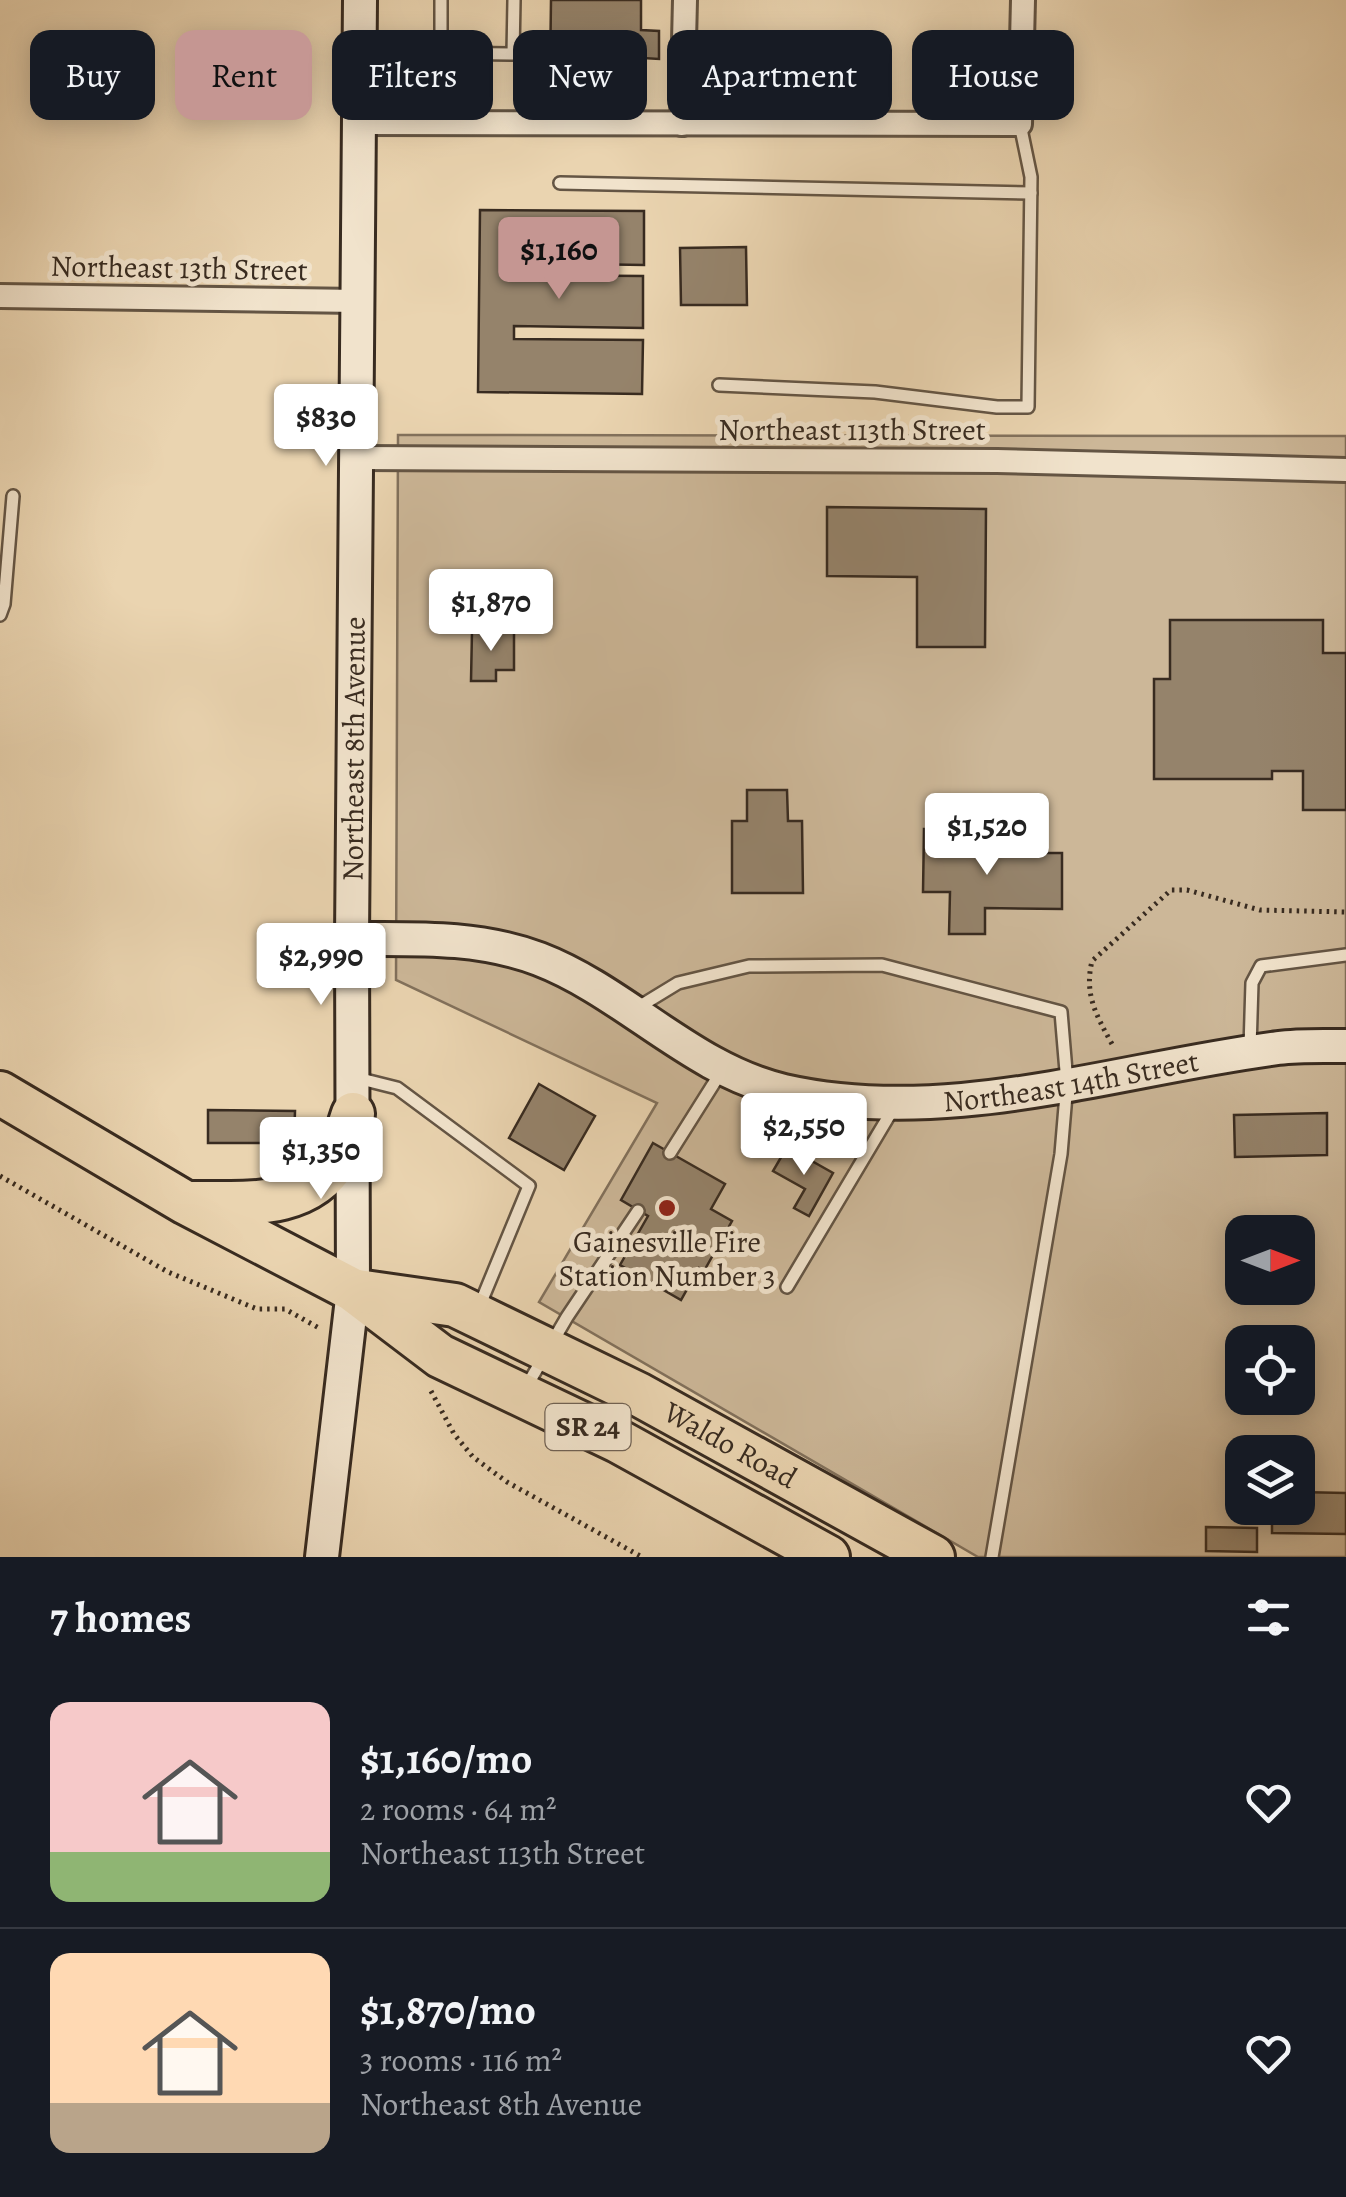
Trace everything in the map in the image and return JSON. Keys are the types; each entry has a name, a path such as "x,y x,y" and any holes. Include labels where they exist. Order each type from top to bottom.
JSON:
{"highway":[{"name":"Waldo Road","path":"0,1093 186,1203 353,1290 440,1356 618,1442 828,1557"},
{"path":"186,1203 274,1201 301,1194 337,1159 352,1096"},
{"name":"Waldo Road","path":"353,1290 455,1305 638,1394 933,1557"}],"street":[{"name":"Northeast 8th Avenue","path":"360,0 360,30"},
{"path":"682,124 685,0"},
{"path":"360,123 1020,124 1023,0"},
{"name":"Northeast 8th Avenue","path":"322,1557 353,1290 352,939 360,123"},
{"name":"Northeast 13th Street","path":"0,296 358,301"},
{"name":"Northeast 113th Street","path":"358,458 978,460 1346,470"},
{"name":"Northeast 14th Street","path":"352,939 446,938 539,959 598,988 724,1068 783,1091 865,1101 964,1101 1282,1047 1346,1046"}],"lane":[{"path":"440,0 440,30"},
{"path":"493,54 513,54 514,0"},
{"path":"718,384 875,392 998,408 1028,408 1032,177 1020,124"},
{"path":"560,183 1032,193"},
{"path":"0,615 13,496"},
{"path":"1250,1052 1252,983 1261,966 1346,955"},
{"path":"632,1011 678,983 749,966 882,965 1061,1012 1067,1083 1061,1154 992,1557"},
{"path":"670,1153 724,1068"},
{"path":"352,1096 397,1088 528,1186 476,1315"},
{"path":"786,1287 898,1101"},
{"path":"522,1394 638,1210"}],"path":[{"path":"1112,1044 1090,999 1092,961 1171,890 1187,890 1260,910 1346,912"},
{"path":"0,1176 168,1272 257,1309 284,1309 324,1330"},
{"path":"300,1318 302,1309"},
{"path":"430,1390 454,1434 473,1457 507,1482 642,1557"}],"shaded area":[{"path":"398,435 1346,436 1346,1557 978,1557 539,1302 657,1103 396,980"}],"building":[{"path":"551,0 641,0 641,30 551,30"},
{"path":"647,30 659,31 659,59 647,58"},
{"path":"480,210 644,211 644,265 514,263 514,275 643,276 643,328 514,326 514,339 643,340 642,394 478,392"},
{"path":"746,247 747,305 681,305 680,248"},
{"path":"827,507 986,509 985,647 917,647 917,577 827,576"},
{"path":"1170,620 1323,620 1323,653 1346,653 1346,810 1303,810 1303,771 1272,771 1272,779 1154,779 1154,679 1170,679"},
{"path":"472,631 514,632 514,670 496,670 496,681 471,681"},
{"path":"747,790 787,790 788,821 802,821 803,893 732,893 732,821 747,821"},
{"path":"924,829 985,830 985,853 1062,853 1062,909 985,908 985,934 949,934 950,892 923,892"},
{"path":"539,1084 595,1116 564,1170 509,1138"},
{"path":"208,1110 295,1111 294,1143 208,1143"},
{"path":"1327,1113 1327,1155 1235,1157 1234,1115"},
{"path":"653,1143 725,1184 711,1209 732,1221 704,1271 699,1268 681,1300 620,1265 648,1216 621,1200"},
{"path":"787,1147 833,1173 809,1216 794,1208 805,1189 773,1171"},
{"path":"1315,1492 1346,1493 1346,1534 1272,1533 1272,1525 1315,1525"},
{"path":"1206,1527 1257,1528 1257,1552 1206,1551"}],"place":[{"name":"Gainesville Fire Station Number 3","path":"667,1208"}]}
